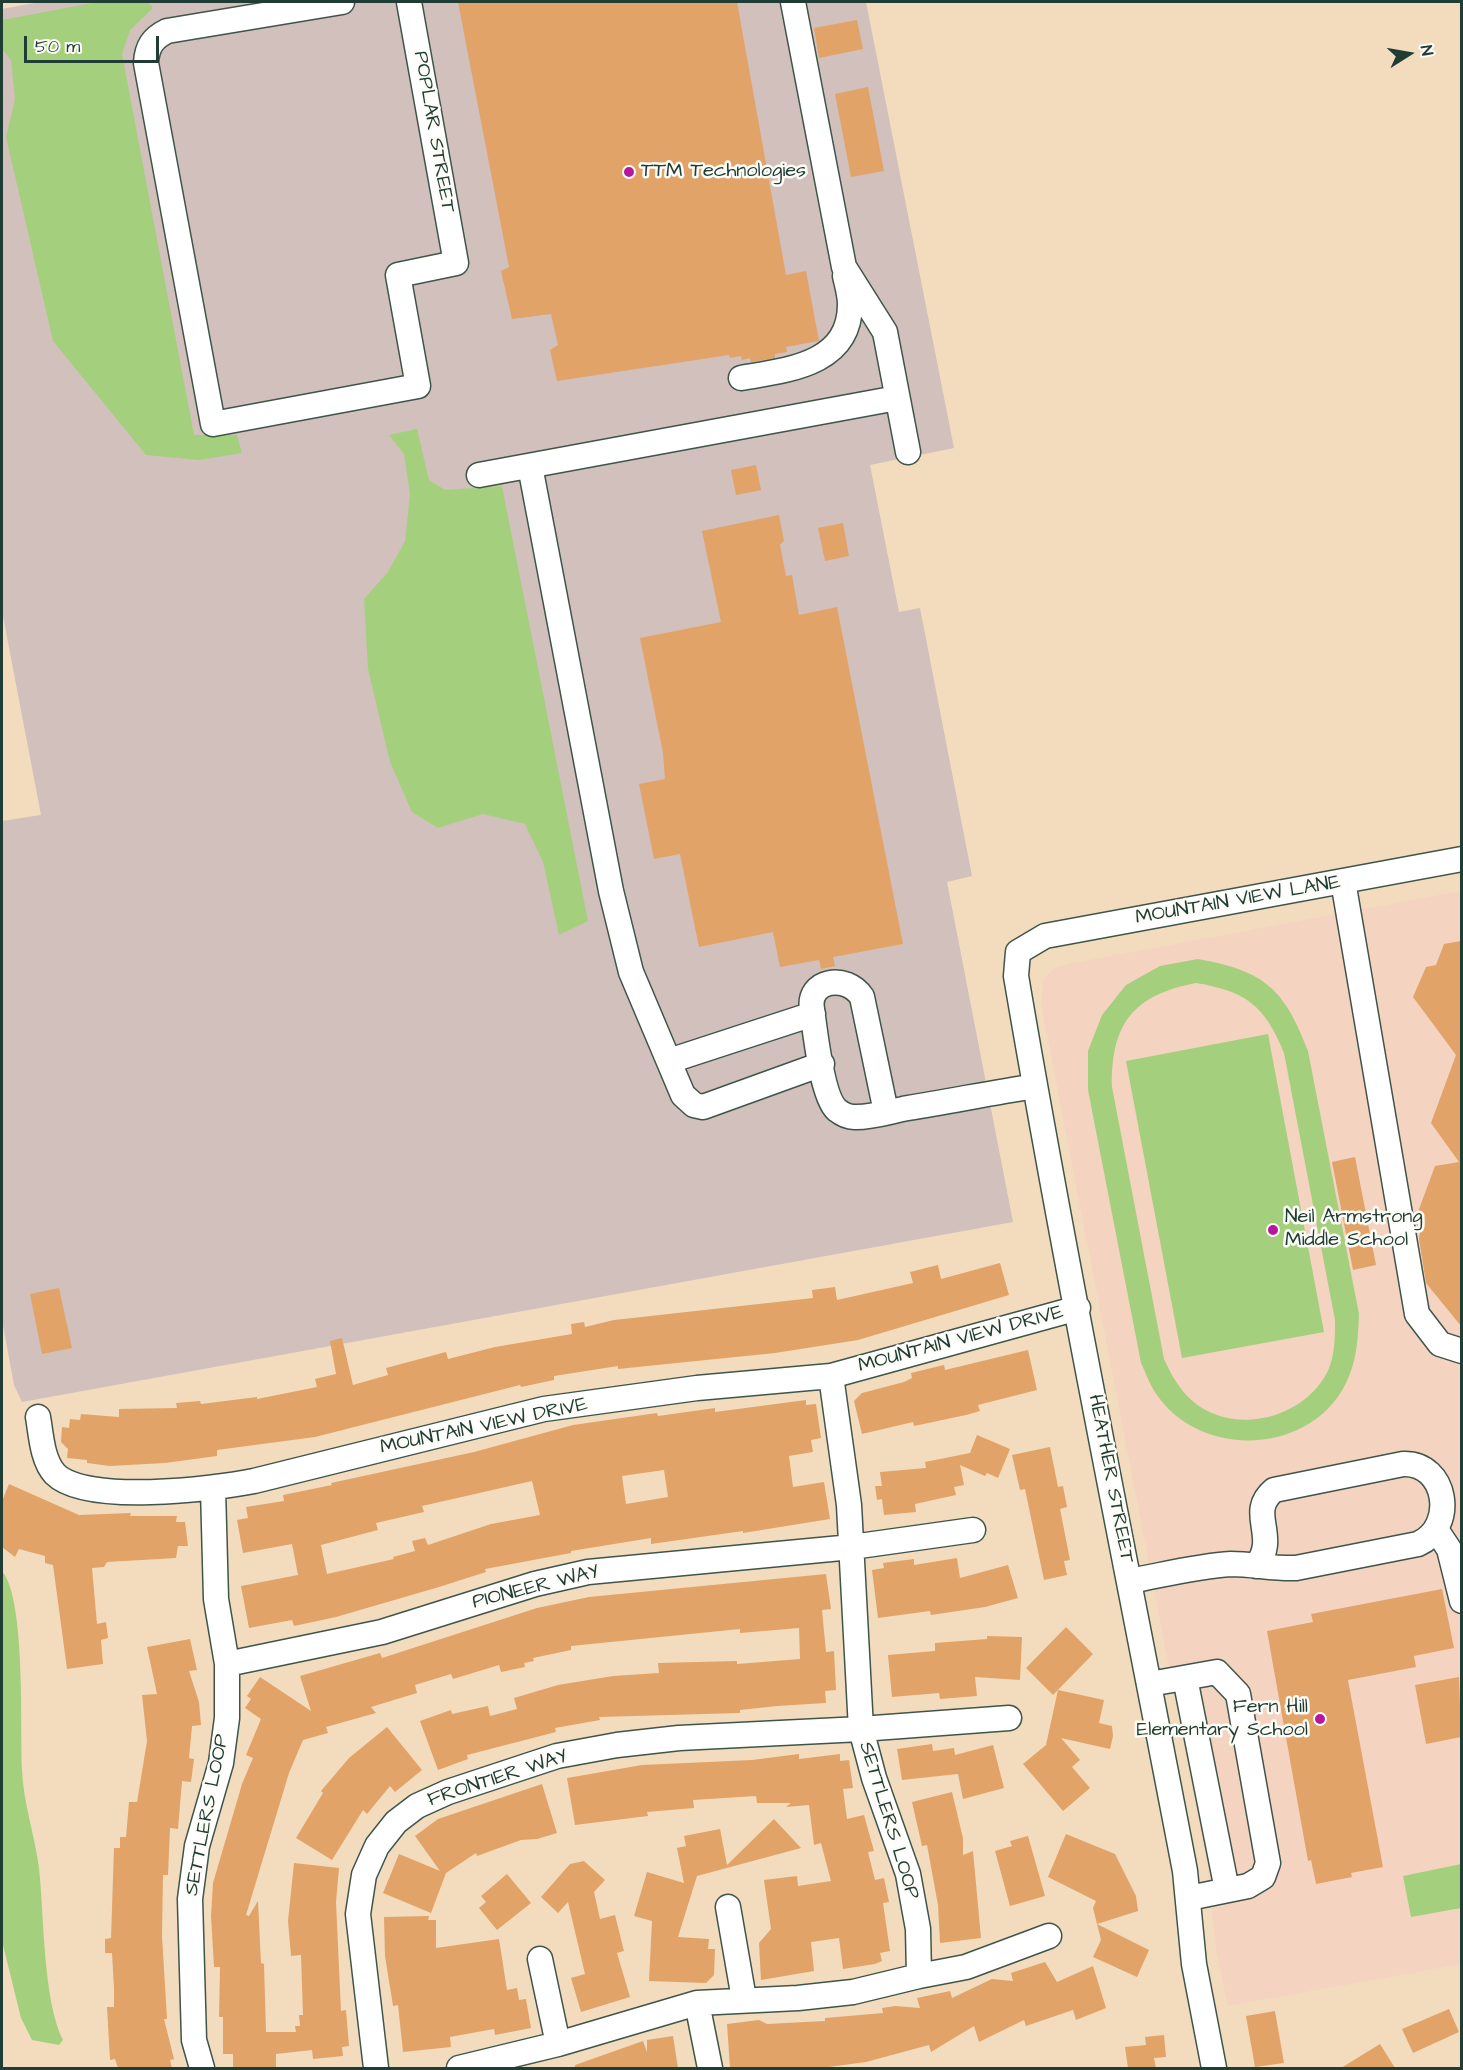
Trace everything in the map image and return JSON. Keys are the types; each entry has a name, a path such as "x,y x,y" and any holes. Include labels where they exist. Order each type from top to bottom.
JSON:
{"street":[{"path":"306,4 342,2"},
{"name":"POPLAR STREET","path":"306,4 167,31 151,43 147,52 146,63 213,424 418,386 398,275 456,262 410,2"},
{"path":"741,378 794,369 818,360 837,345 848,320 850,304 844,267 793,2"},
{"path":"844,267 885,332 908,452"},
{"path":"479,475 897,398"},
{"path":"530,466 611,891 631,972 683,1095 694,1105 703,1107 822,1064"},
{"name":"MOUNTAIN VIEW LANE","path":"1018,952 1045,936 1343,881 1460,862"},
{"path":"1343,881 1418,1314 1440,1344 1461,1351"},
{"name":"HEATHER STREET","path":"1018,952 1016,976 1054,1200 1078,1308 1150,1684 1189,1898 1201,2007 1214,2068"},
{"path":"886,1112 865,1005 857,990 842,982 825,984 813,996 811,1005 828,1094 836,1109 852,1117 886,1112 1035,1086"},
{"path":"669,1060 813,1014"},
{"name":"MOUNTAIN VIEW DRIVE","path":"38,1417 44,1450 55,1473 72,1483 94,1490 117,1491 213,1489 254,1481 544,1409 697,1388 831,1376 1078,1308"},
{"name":"SETTLERS LOOP","path":"831,1376 852,1547 861,1729 874,1778 908,1874 918,1929 919,1976"},
{"path":"1130,1581 1208,1566 1296,1568 1418,1545 1437,1531 1442,1517 1438,1486 1429,1471 1422,1466 1403,1464 1274,1490 1264,1502 1262,1510 1265,1555 1256,1566"},
{"name":"SETTLERS LOOP","path":"202,2068 194,2040 190,1899 198,1846 221,1763 227,1718 227,1664 216,1599 213,1489"},
{"name":"PIONEER WAY","path":"227,1664 382,1632 535,1584 588,1572 852,1547 973,1530"},
{"path":"1437,1531 1449,1549 1461,1601"},
{"path":"1150,1684 1216,1672 1238,1694 1268,1863 1263,1877 1248,1886 1189,1898"},
{"path":"1185,1678 1227,1890"},
{"name":"FRONTIER WAY","path":"376,2068 358,1914 364,1875 377,1845 396,1822 417,1806 448,1792 557,1756 617,1745 679,1738 861,1729 1009,1718"},
{"path":"728,1907 744,1999"},
{"path":"459,2068 558,2044 697,2003 798,1998 842,1993 966,1967 1049,1936"},
{"path":"540,1959 558,2044"},
{"path":"697,2003 710,2068"}],"shaded area":[{"path":"40,2 866,2 954,448 870,465 899,612 920,608 972,876 947,882 1013,1222 22,1402 14,1385 2,1320 2,821 41,815 2,611 2,9"},
{"name":"Neil Armstrong Middle School","path":"1461,891 1461,1964 1228,2006 1216,1950 1208,1869 1041,1004 1042,987 1045,977 1053,969 1068,964"}],"green space":[{"path":"98,2 148,2 153,8 130,30 122,54 194,435 237,435 242,453 199,460 146,455 53,341 6,137 15,99 11,60 2,49 2,20"},
{"path":"417,429 429,480 445,490 502,486 588,921 559,935 543,862 525,824 483,814 438,828 412,812 390,762 368,669 364,599 388,572 405,541 410,494 404,454 389,435"},
{"path":"1198,959 1240,970 1255,977 1280,997 1299,1029 1308,1051 1359,1314 1358,1332 1349,1376 1328,1408 1307,1425 1281,1436 1254,1440 1226,1438 1200,1430 1176,1416 1157,1395 1141,1363 1088,1090 1088,1051 1102,1015 1126,985 1160,966","holes":["1196,983 1213,986 1241,996 1252,1003 1269,1023 1284,1053 1335,1320 1330,1365 1324,1378 1310,1395 1272,1416 1251,1420 1230,1418 1210,1412 1192,1400 1175,1380 1164,1359 1112,1087 1116,1046 1130,1016 1156,995 1174,988"]},
{"path":"1268,1034 1324,1332 1182,1358 1126,1061"},
{"path":"2,1571 10,1586 15,1608 20,1666 23,1781 39,1868 48,1981 56,2023 63,2040 59,2045 32,2040 21,2018 2,1941"},
{"path":"1461,1864 1461,1908 1411,1917 1403,1876"}],"building":[{"name":"TTM Technologies","path":"458,2 737,2 786,275 806,271 819,341 786,347 787,352 775,354 775,358 751,362 750,358 742,360 741,356 730,358 729,355 557,381 550,350 558,345 551,314 512,319 501,271 509,267"},
{"path":"857,20 863,49 819,58 814,28"},
{"path":"868,87 884,171 851,177 835,94"},
{"path":"756,465 761,490 736,495 731,470"},
{"path":"779,515 784,541 780,545 786,576 792,575 799,615 837,607 903,944 833,957 835,966 821,969 819,960 780,967 773,932 699,947 680,854 654,859 639,784 665,779 663,753 640,638 721,622 702,531"},
{"path":"843,523 849,556 825,561 818,528"},
{"path":"1461,941 1461,1326 1426,1283 1419,1239 1420,1231 1415,1220 1435,1166 1459,1162 1431,1123 1456,1055 1413,997 1426,967 1436,965 1444,944"},
{"path":"1355,1157 1376,1265 1353,1270 1332,1162"},
{"path":"1000,1263 1009,1295 858,1340 775,1353 618,1369 618,1366 554,1376 554,1380 521,1387 520,1385 315,1437 217,1450 217,1456 165,1463 110,1466 87,1463 87,1460 67,1458 68,1449 61,1442 62,1427 69,1428 70,1419 80,1420 81,1414 119,1417 119,1409 177,1408 176,1403 200,1401 201,1404 257,1397 257,1399 317,1387 315,1379 336,1374 330,1341 342,1338 353,1385 388,1375 386,1368 446,1352 448,1359 495,1347 572,1334 571,1324 584,1322 585,1327 614,1320 813,1298 812,1290 835,1287 837,1300 913,1283 910,1272 938,1265 941,1279"},
{"path":"59,1288 72,1348 42,1354 30,1294"},
{"path":"1028,1350 1037,1390 978,1405 980,1411 966,1415 914,1426 913,1422 862,1434 854,1401 862,1393 904,1382 912,1378 911,1373 944,1365 945,1370"},
{"path":"806,1400 806,1405 816,1404 821,1438 811,1440 813,1452 789,1456 793,1487 824,1482 830,1519 743,1533 743,1531 651,1544 651,1538 571,1551 571,1553 485,1569 486,1572 336,1617 294,1626 292,1620 249,1628 241,1586 298,1575 292,1544 243,1553 237,1520 248,1518 246,1507 284,1501 283,1495 474,1452 573,1425 657,1413 658,1416 715,1408 715,1412","holes":["664,1470 668,1497 626,1504 622,1476","532,1481 540,1515 491,1524 428,1545 425,1538 412,1541 415,1551 393,1557 394,1559 327,1574 321,1545 378,1530 376,1523 424,1512 422,1506"]},
{"path":"977,1435 1010,1449 998,1478 987,1473 985,1476 960,1465 964,1485 954,1487 956,1495 915,1504 916,1512 884,1515 882,1499 877,1500 875,1486 882,1486 880,1472 926,1468 925,1462 970,1453"},
{"path":"1050,1447 1058,1487 1063,1486 1067,1507 1060,1509 1070,1560 1064,1561 1067,1575 1044,1580 1025,1489 1020,1490 1012,1455"},
{"path":"9,1484 79,1515 131,1513 130,1516 177,1516 176,1522 185,1522 188,1546 178,1546 176,1558 107,1562 104,1567 92,1568 97,1624 106,1622 108,1638 101,1640 103,1664 67,1669 53,1565 45,1563 45,1556 19,1549 15,1557 2,1547 2,1501"},
{"path":"957,1558 960,1578 1008,1565 1018,1598 985,1607 931,1615 930,1611 878,1618 872,1570 884,1568 883,1563 914,1559 914,1565"},
{"path":"826,1574 831,1609 822,1610 826,1652 834,1651 836,1690 825,1691 826,1703 740,1710 740,1713 599,1717 600,1720 555,1728 556,1732 467,1755 468,1759 438,1770 420,1721 451,1710 452,1714 488,1706 490,1716 517,1709 514,1698 558,1685 613,1676 659,1673 658,1663 737,1661 737,1664 800,1659 799,1628 740,1633 740,1629 571,1646 571,1650 533,1658 534,1661 524,1663 525,1667 501,1672 499,1665 453,1679 451,1674 415,1685 417,1693 371,1707 376,1713 326,1727 328,1733 303,1740 289,1773 246,1915 249,1916 258,1901 261,1963 264,1964 266,2032 296,2032 295,2026 300,2026 299,2015 303,2015 301,1955 291,1956 288,1921 294,1863 339,1868 336,1902 341,2011 346,2010 349,2046 342,2047 343,2056 313,2059 312,2050 276,2054 276,2068 233,2067 233,2054 223,2054 223,2017 219,2017 220,1967 214,1967 211,1916 213,1883 242,1784 253,1758 246,1755 261,1719 245,1708 251,1699 247,1696 260,1677 311,1711 300,1676 380,1653 382,1658 537,1608 589,1597"},
{"path":"1442,1589 1454,1648 1414,1656 1416,1667 1348,1680 1383,1867 1351,1873 1352,1877 1316,1884 1311,1860 1308,1861 1267,1631 1313,1622 1311,1614"},
{"path":"1066,1627 1093,1654 1053,1695 1026,1668"},
{"path":"987,1636 1022,1637 1020,1680 975,1677 977,1696 940,1699 939,1693 892,1697 888,1655 935,1651 935,1643 987,1639"},
{"path":"190,1639 197,1670 189,1671 199,1702 201,1725 192,1726 189,1758 194,1759 191,1782 182,1781 178,1829 170,1828 168,1875 163,1875 162,1936 167,2019 164,2019 174,2059 170,2060 172,2068 118,2068 115,2059 110,2060 107,2007 114,2007 114,1988 112,1953 105,1953 105,1939 111,1938 114,1848 120,1848 120,1837 126,1837 129,1802 137,1802 147,1741 142,1695 157,1694 147,1647"},
{"path":"1459,1677 1461,1737 1426,1744 1415,1685"},
{"path":"1058,1690 1104,1700 1099,1723 1112,1726 1113,1736 1110,1749 1061,1738 1080,1760 1072,1767 1090,1788 1063,1811 1023,1764 1046,1745"},
{"path":"387,1727 422,1770 395,1792 390,1786 367,1814 363,1810 332,1860 296,1838 323,1793 321,1791 349,1758"},
{"path":"932,1744 933,1751 954,1748 955,1755 993,1745 1004,1788 963,1799 958,1774 902,1780 897,1749"},
{"path":"799,1754 799,1759 840,1754 840,1761 849,1760 853,1788 843,1789 847,1819 864,1815 874,1851 868,1852 875,1880 884,1878 889,1902 883,1903 890,1951 880,1953 882,1961 875,1964 843,1969 839,1938 811,1942 814,1971 761,1980 759,1943 771,1929 764,1880 797,1876 798,1886 831,1881 821,1843 814,1845 809,1805 786,1807 791,1803 757,1803 756,1796 693,1800 694,1808 647,1812 648,1816 575,1825 567,1778 642,1765 752,1760"},
{"path":"542,1784 557,1833 537,1839 521,1840 477,1856 476,1853 446,1873 431,1913 383,1893 399,1854 440,1871 415,1836 438,1819"},
{"path":"952,1792 963,1838 963,1855 973,1851 981,1938 940,1943 938,1905 927,1845 922,1846 912,1802"},
{"path":"774,1819 801,1848 697,1876 678,1937 709,1939 708,1949 715,1949 714,1975 706,1983 649,1981 652,1921 634,1916 647,1872 684,1883 677,1848 686,1846 684,1836 720,1829 727,1865"},
{"path":"1066,1834 1115,1854 1136,1896 1138,1911 1097,1924 1093,1908 1096,1901 1048,1877"},
{"path":"1028,1836 1045,1896 1010,1906 995,1851 1012,1846 1010,1841"},
{"path":"584,1861 605,1880 594,1892 600,1919 615,1915 624,1951 617,1953 630,1997 581,2012 571,1978 585,1974 568,1902 558,1913 541,1897 570,1864"},
{"path":"507,1874 531,1903 497,1930 479,1908 486,1902 481,1896"},
{"path":"429,1916 428,1920 436,1920 436,1948 499,1939 507,1990 517,1988 519,2000 526,1999 531,2028 495,2035 494,2029 450,2037 451,2047 403,2052 398,2005 393,2006 385,1956 384,1917"},
{"path":"1097,1924 1149,1950 1137,1977 1093,1957 1101,1940"},
{"path":"1045,1962 1057,1982 1093,1966 1106,2008 1076,2020 1073,2010 1026,2026 1024,2020 979,2042 974,2026 931,2052 929,2045 866,2062 829,2067 730,2068 727,2024 759,2020 767,2024 825,2021 825,2018 883,2013 882,2008 895,2006 920,2008 917,1998 950,1991 952,1998 992,1979 1013,1981 1011,1973"},
{"path":"1449,2009 1459,2032 1413,2053 1402,2029"},
{"path":"1275,2011 1284,2063 1255,2067 1246,2016"},
{"path":"1164,2035 1166,2057 1154,2058 1156,2068 1128,2068 1125,2047 1146,2045 1145,2037"},
{"path":"673,2036 678,2068 575,2068 575,2065 643,2041 647,2052 647,2040"},
{"path":"1380,2044 1395,2068 1341,2068"}],"place":[{"name":"TTM Technologies","path":"629,172"},
{"name":"Neil Armstrong Middle School","path":"1273,1230"},
{"name":"Fern Hill Elementary School","path":"1320,1719"}]}
